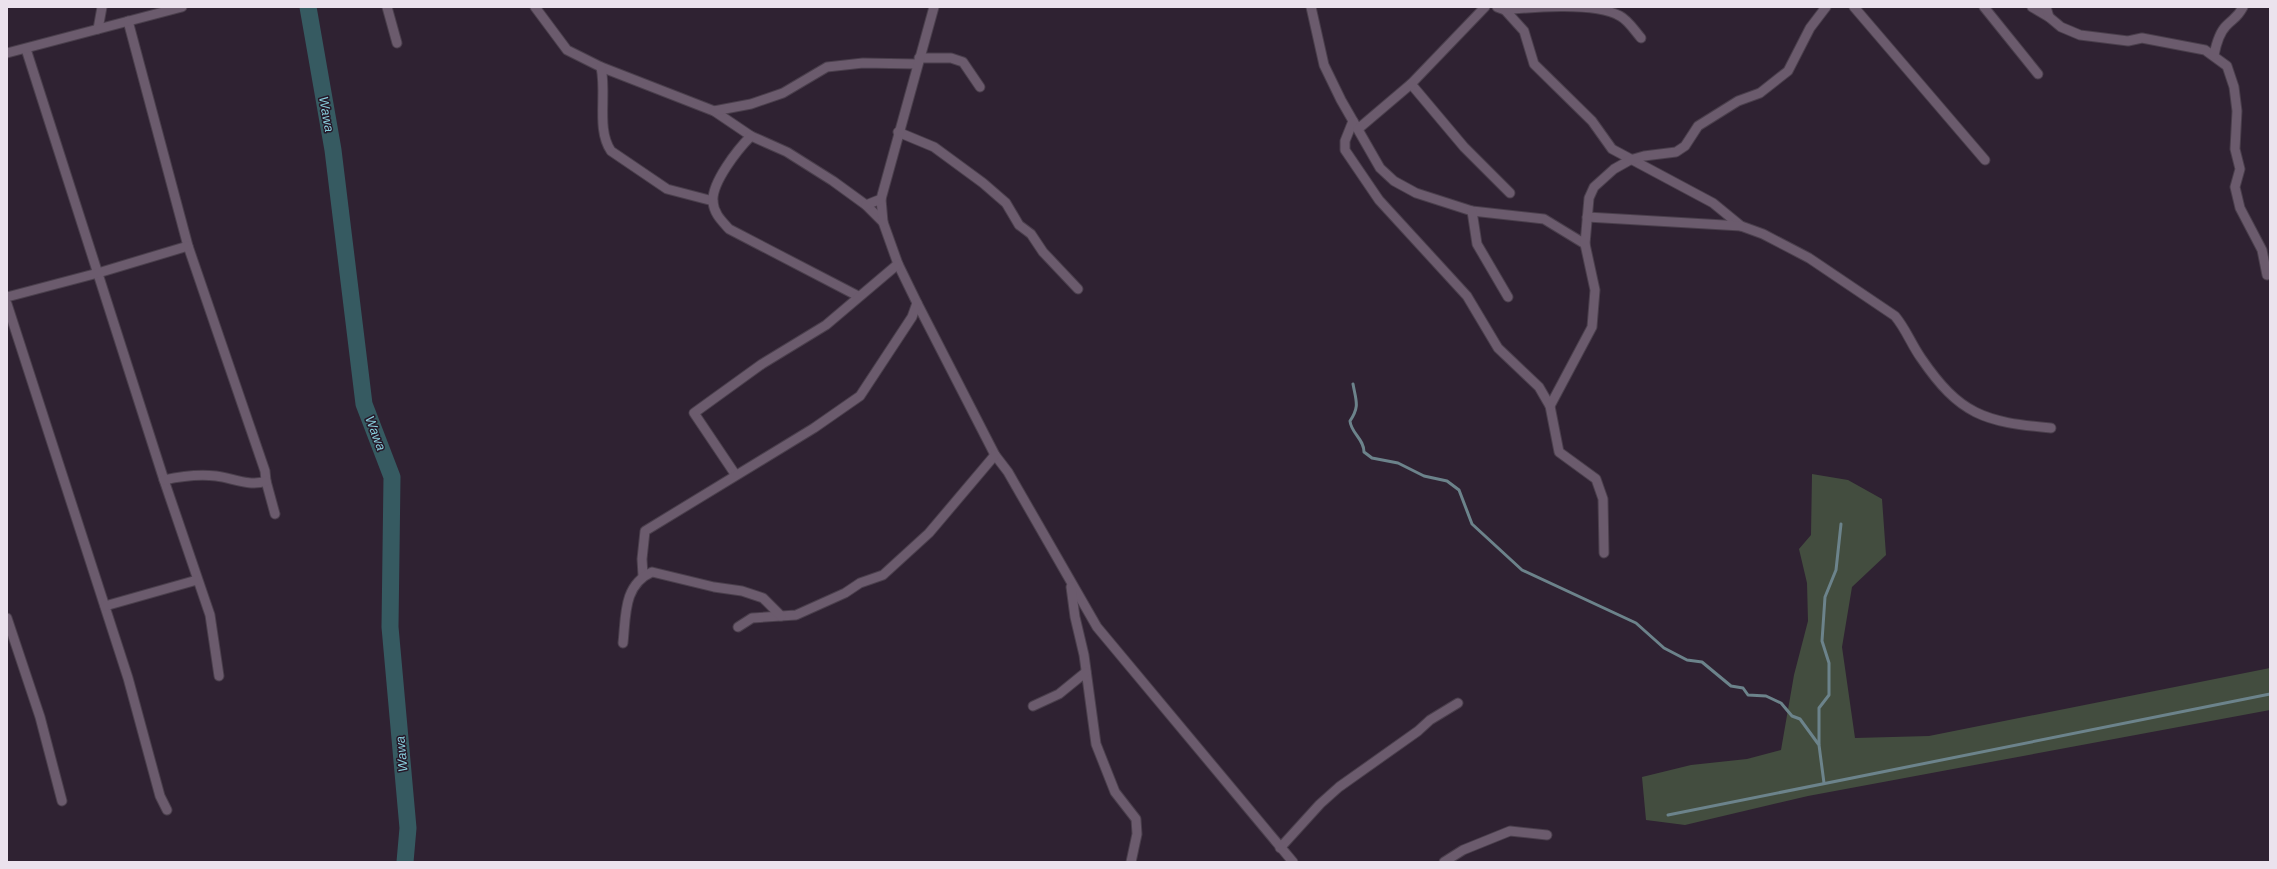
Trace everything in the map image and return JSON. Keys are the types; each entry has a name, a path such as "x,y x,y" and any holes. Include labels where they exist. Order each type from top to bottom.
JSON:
{"street":[{"path":"98,29 102,7"},
{"path":"7,53 182,7"},
{"path":"387,7 397,43"},
{"path":"535,7 567,50 601,67 714,111 751,136 787,152 866,205 883,222"},
{"path":"934,7 898,132 882,199 883,222 898,264 995,455 1008,472 1097,627 1292,862"},
{"path":"1311,7 1324,65 1355,125 1380,168 1394,181 1416,193 1472,211 1544,219 1585,244"},
{"path":"1485,7 1411,84 1355,125 1345,141 1345,150 1379,200 1467,296 1498,348 1539,387 1550,406 1559,452 1596,478 1603,499 1604,553"},
{"path":"1550,406 1592,327 1595,290 1585,244 1589,198 1594,187 1614,169 1630,160 1644,156 1676,152 1685,146 1698,126 1738,101 1760,92 1788,71 1810,28 1826,7"},
{"path":"1854,7 1985,160"},
{"path":"1984,7 2038,74"},
{"path":"2032,7 2049,17 2061,27 2080,35 2128,41 2142,38 2205,50 2214,55 2227,66 2234,87 2237,111 2235,149 2240,169 2235,187 2240,208 2262,250 2267,275"},
{"path":"2046,7 2049,17"},
{"path":"2214,55 2216,41 2226,26 2237,18 2243,7"},
{"path":"1501,9 1602,8 1621,16 1641,38"},
{"path":"1501,9 1524,31 1534,64 1592,121 1612,149 1630,160 1662,174 1712,203 1740,226"},
{"path":"128,21 188,246 265,471 266,481 275,514"},
{"path":"26,49 164,480 210,615 218,676"},
{"path":"714,111 751,104 783,93 827,67 863,63 951,58 963,62 980,87"},
{"path":"601,67 604,84 602,124 606,143 611,151 667,190 712,201"},
{"path":"1411,84 1464,147 1510,193"},
{"path":"898,132 934,147 989,188 1006,203 1019,225 1031,234 1043,252 1078,289"},
{"path":"751,136 735,153 719,179 712,201 717,215 729,229 858,296"},
{"path":"866,205 882,199"},
{"path":"1472,211 1477,244 1508,297"},
{"path":"1587,217 1740,226 1762,234 1809,258 1896,316 1905,328 1920,356 1941,386 1967,408 1988,419 2011,424 2051,428"},
{"path":"7,297 98,273 188,246"},
{"path":"735,474 694,413 762,364 826,325 858,296 898,264"},
{"path":"643,576 642,559 645,531 735,474 814,428 860,396 912,317 917,303"},
{"path":"7,304 128,678 160,796 167,810"},
{"path":"738,627 752,618 796,615 845,594 860,583 883,575 929,533 995,455"},
{"path":"164,480 187,475 217,476 249,483 266,481"},
{"path":"623,643 627,601 633,587 643,576 652,572 714,587 742,591 763,598 781,616"},
{"path":"105,606 197,580"},
{"path":"1070,582 1086,672 1096,744 1115,792 1136,819 1138,834 1131,862"},
{"path":"7,618 40,717 62,801"},
{"path":"1033,706 1059,694 1086,672"},
{"path":"1280,848 1320,804 1339,787 1418,731 1430,720 1458,703"},
{"path":"1444,862 1463,850 1510,831 1547,835"}],"green space":[{"path":"1812,474 1848,480 1882,499 1886,555 1852,587 1842,647 1855,738 1929,736 2270,668 2270,710 1808,796 1685,825 1646,820 1642,777 1691,765 1747,759 1781,750 1794,675 1808,621 1807,583 1799,549 1811,535"}],"waterway":[{"name":"Wawa","path":"308,7 333,150 364,404 392,477 390,627 408,828 405,862"},
{"path":"1353,384 1356,407 1350,421 1362,443 1364,452 1372,458 1398,463 1424,476 1447,481 1459,490 1472,524 1522,570 1636,623 1664,648 1687,660 1702,662 1731,686 1743,688 1748,695 1766,696 1781,703 1792,716 1800,719 1819,745 1824,783"},
{"path":"1819,744 1819,708 1829,695 1829,663 1822,641 1825,597 1836,570 1841,524"},
{"path":"1668,815 2270,694"}]}
